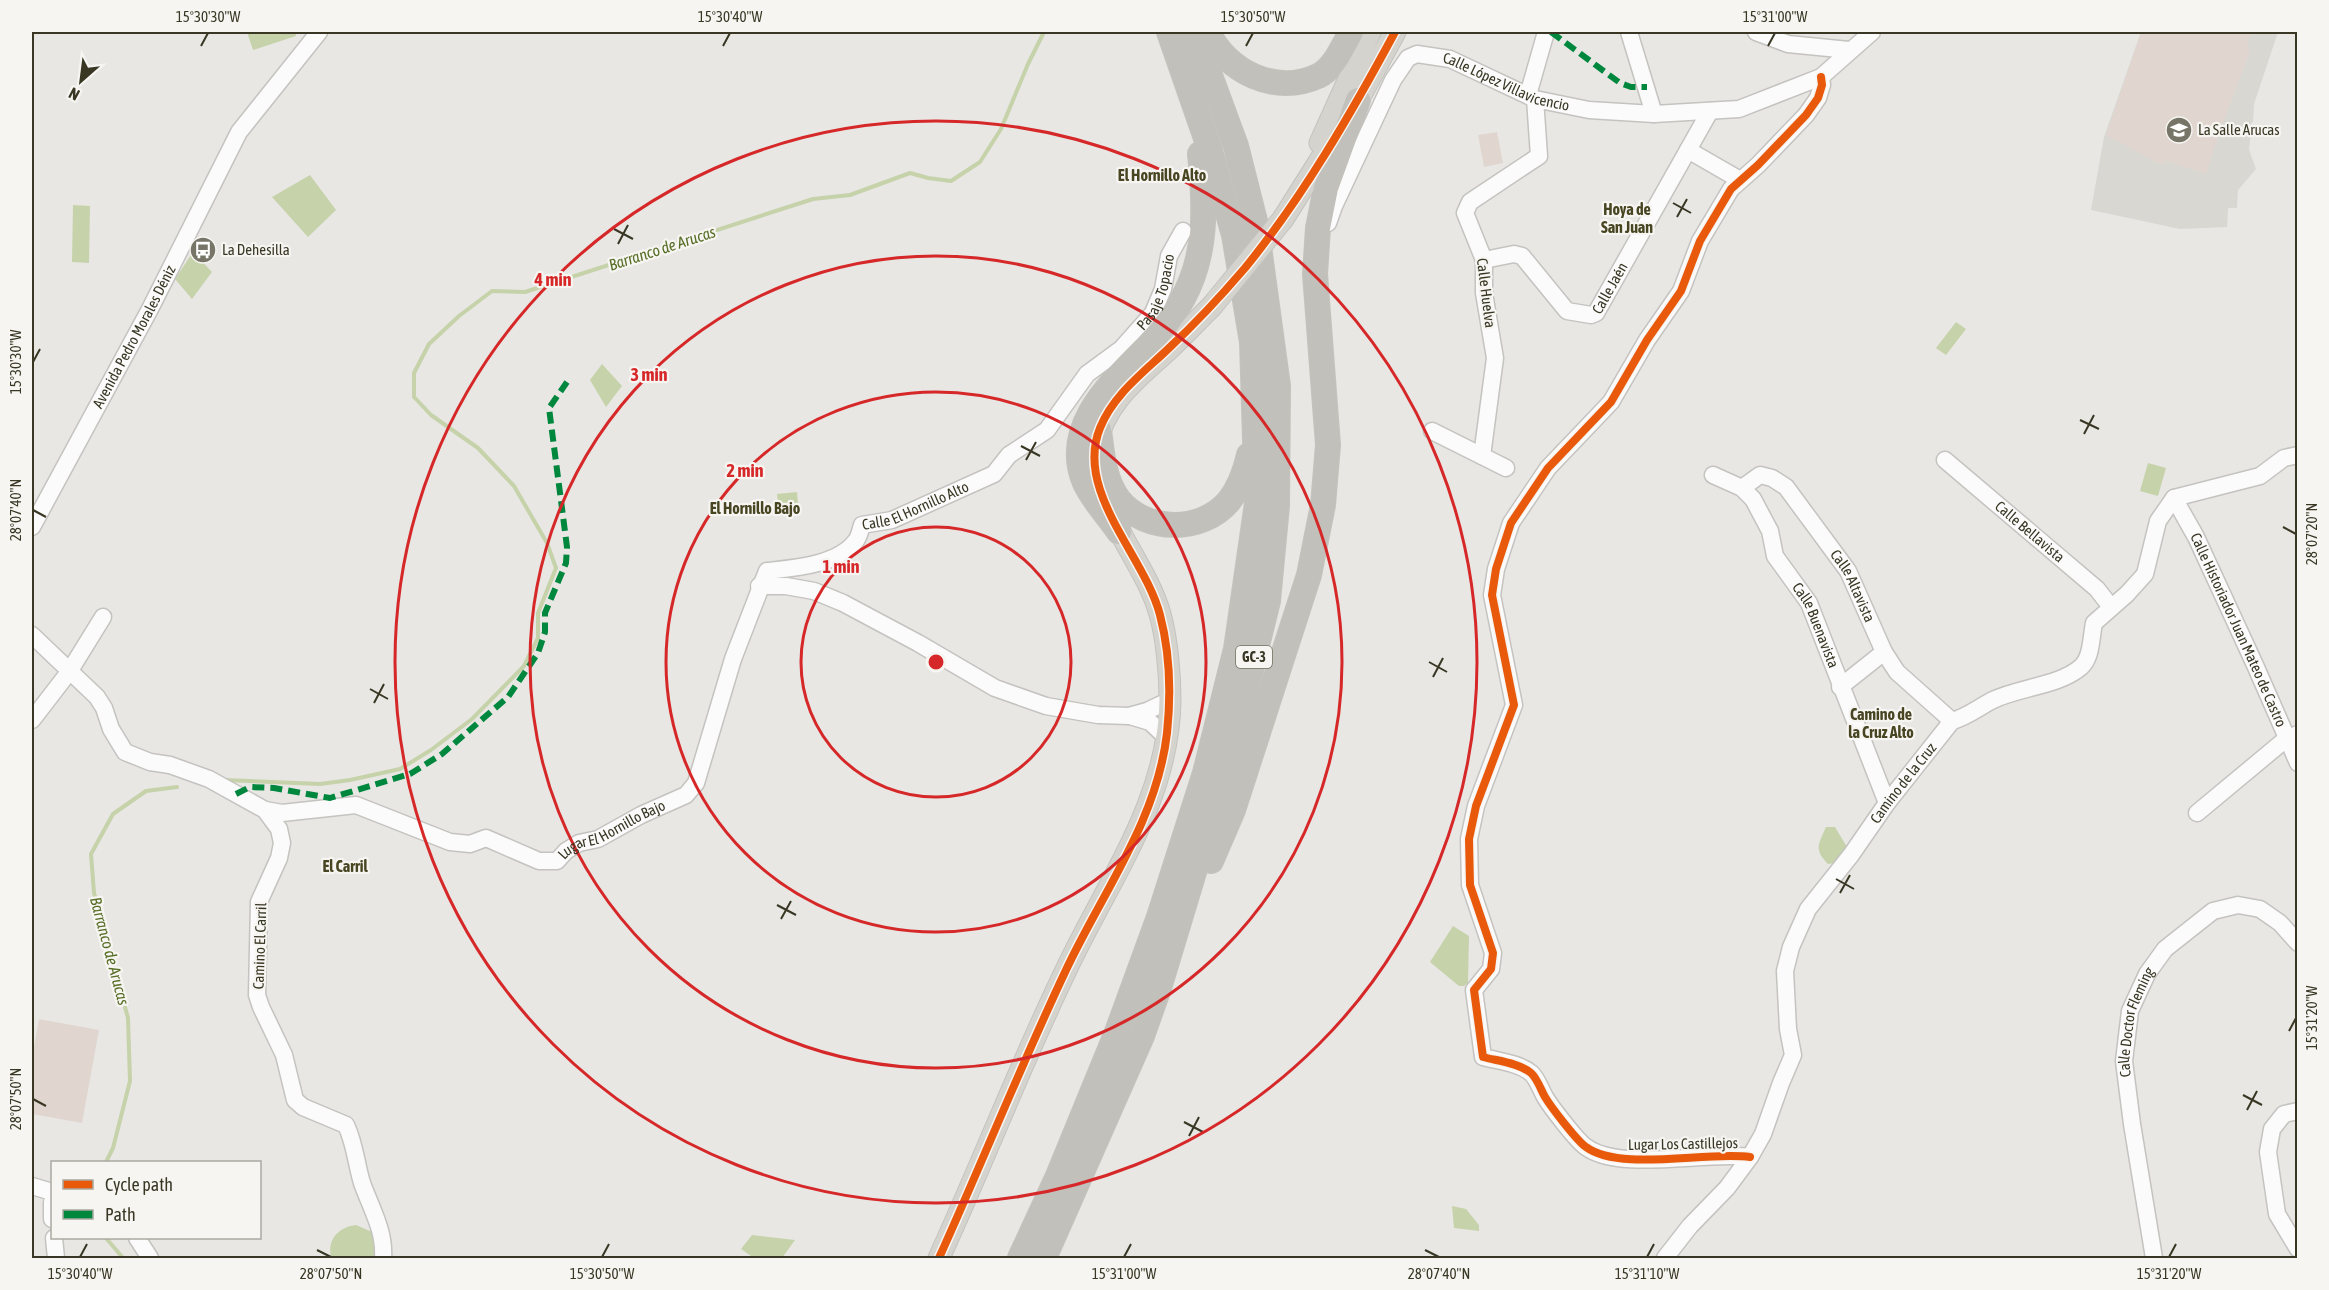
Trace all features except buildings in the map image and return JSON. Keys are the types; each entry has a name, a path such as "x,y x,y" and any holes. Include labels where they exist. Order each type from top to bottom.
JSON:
{"highway":[{"path":"1208,32 1215,47 1237,69 1263,80 1291,82 1319,76 1338,56 1351,32"},
{"name":"GC-3","path":"1020,1258 1058,1176 1117,1032 1159,917 1205,773 1236,649 1257,503 1252,342 1234,235 1197,110 1179,36"},
{"name":"GC-3","path":"1044,1258 1142,1036 1159,988 1233,743 1268,601 1278,506 1278,386 1256,225 1236,146 1179,36"},
{"path":"1159,988 1233,810 1310,575 1323,505 1328,445 1315,259 1318,228 1326,188 1358,100"},
{"path":"1119,532 1086,484 1081,470 1082,433 1101,395 1170,320 1192,276 1200,253 1205,219 1197,110"},
{"path":"1099,430 1109,482 1119,500 1148,521 1182,526 1215,514 1228,503 1239,487 1245,471 1256,421"}],"main road":[{"path":"1306,180 1326,125 1370,32"},
{"path":"939,1258 1063,975 1133,843 1154,793 1167,738 1170,700 1168,666 1160,614 1141,569 1119,532 1101,494 1094,464 1099,430 1109,411 1128,385 1212,306 1283,219 1358,100 1395,32"}],"street":[{"name":"Avenida Pedro Morales Déniz","path":"32,526 150,309 240,132 319,32"},
{"path":"1532,97 1546,32"},
{"path":"1629,32 1654,114"},
{"path":"1756,32 1788,44 1849,50"},
{"path":"1688,150 1740,180 1806,115 1818,98 1822,85 1821,77 1872,32"},
{"name":"Calle López Villavicencio","path":"1315,259 1334,206 1393,80 1408,58 1417,54 1450,58 1532,97 1589,110 1654,114 1739,109 1821,77"},
{"name":"Calle Huelva","path":"1482,456 1495,358 1484,293 1484,260 1465,213 1470,202 1539,156 1532,97"},
{"name":"Calle Jaén","path":"1484,260 1514,254 1522,256 1567,311 1591,315 1596,313 1710,111"},
{"name":"Lugar Los Castillejos","path":"1740,180 1731,189 1700,241 1681,291 1647,340 1611,402 1548,468 1511,523 1496,569 1492,596 1514,705 1476,806 1469,839 1470,885 1493,953 1491,969 1474,990 1483,1057 1517,1066 1532,1074 1546,1100 1586,1147 1605,1155 1640,1160 1731,1155 1750,1157"},
{"name":"Pasaje Topacio","path":"1121,349 1153,313 1163,289 1169,256 1183,231"},
{"name":"Calle El Hornillo Alto","path":"759,586 766,571 807,566 846,552 857,540 862,525 892,520 994,474 1009,455 1047,430 1087,374 1121,349"},
{"path":"1432,431 1506,468"},
{"path":"2174,498 2260,476 2284,458 2298,455"},
{"name":"Calle Bellavista","path":"1945,460 2097,589 2111,607"},
{"name":"Calle Buenavista","path":"1713,475 1742,488 1754,499 1770,531 1775,556 1809,603 1887,803"},
{"name":"Calle Altavista","path":"1742,488 1760,475 1772,478 1786,488 1848,571 1884,652 1897,672 1952,721"},
{"name":"Camino de la Cruz","path":"1665,1258 1690,1226 1726,1188 1750,1157 1763,1134 1793,1055 1788,1029 1785,970 1791,947 1808,909 1952,721 1963,718 1995,699 2065,677 2082,666 2089,653 2094,623 2127,594 2145,574 2158,522 2174,498"},
{"name":"Calle Historiador Juan Mateo de Castro","path":"2174,498 2196,537 2255,665 2292,736 2298,763"},
{"path":"759,586 786,586 814,591 918,643 995,688 1046,706 1098,715 1129,716 1150,722 1167,738"},
{"name":"Lugar El Hornillo Bajo","path":"265,810 282,813 356,805 450,842 470,844 486,838 539,861 557,861 566,851 579,843 598,839 641,815 686,795 696,783 732,659 759,586"},
{"path":"32,720 69,672 103,617"},
{"path":"32,634 69,672"},
{"path":"1840,687 1884,652"},
{"name":"Camino El Carril","path":"69,672 97,697 124,752 209,779 265,810 279,829 282,843 279,858 259,902 257,995 284,1055 295,1100 303,1107 346,1125 354,1141 362,1181 384,1243 383,1258"},
{"path":"1129,716 1147,711 1170,700"},
{"path":"2197,813 2292,736"},
{"name":"Calle Doctor Fleming","path":"2154,1258 2124,1060 2130,1011 2147,974 2165,949 2213,910 2238,905 2260,909 2280,923 2298,943"},
{"path":"2298,1110 2284,1114 2272,1130 2268,1152 2277,1214 2298,1249"},
{"path":"32,1186 51,1192"},
{"path":"54,1239 56,1258"},
{"path":"138,1239 150,1258"}],"shaded area":[{"path":"247,32 295,32 296,36 253,50"},
{"name":"La Salle Arucas","path":"2141,32 2278,32 2254,104 2253,121 2249,128 2251,132 2249,150 2256,169 2238,190 2237,208 2228,208 2227,227 2180,229 2091,210 2104,137"},
{"path":"2141,32 2251,32 2247,48 2250,51 2206,174 2164,160 2162,165 2106,135"},
{"path":"1497,132 1503,163 1484,167 1478,135"},
{"path":"310,175 336,210 308,237 272,197"},
{"path":"73,205 90,206 89,263 72,262"},
{"path":"193,252 212,272 192,299 175,279"},
{"path":"1956,322 1966,329 1946,355 1936,348"},
{"path":"602,364 622,386 606,407 590,380"},
{"path":"2148,463 2166,468 2158,496 2140,491"},
{"path":"797,492 799,515 779,516 777,494"},
{"path":"1826,827 1835,827 1847,847 1834,863 1828,864 1819,850"},
{"path":"1453,926 1469,936 1468,983 1464,986 1459,986 1430,962"},
{"path":"39,1019 99,1030 82,1123 32,1114 32,1058"},
{"path":"1452,1206 1466,1209 1479,1225 1479,1231 1454,1228"},
{"path":"356,1225 372,1232 378,1258 331,1258 332,1240 335,1236 344,1228"},
{"path":"752,1235 795,1240 782,1258 754,1258 741,1249"}],"waterway":[{"name":"Barranco de Arucas","path":"224,780 320,784 400,769 431,750 472,719 524,666 538,638 538,613 556,568 547,543 514,486 478,448 431,415 414,397 414,373 429,344 459,316 492,291 525,292 813,199 850,195 910,173 951,181 980,162 1001,129 1044,32"},
{"name":"Barranco de Arucas","path":"106,1161 113,1148 130,1081 128,1018 94,893 91,854 113,814 146,791 177,787"},
{"name":"Barranco de Arucas","path":"107,1239 123,1258"}],"marked path":[{"path":"1551,32 1620,83 1631,87 1647,87"},
{"path":"236,794 250,787 274,788 330,798 410,774 442,754 508,697 538,653 545,632 545,613 566,563 567,547 549,408 567,382"}],"cycle path":[{"path":"939,1258 1066,970 1140,826 1161,765 1169,704 1168,659 1163,629 1152,593 1115,523 1096,476 1094,452 1100,428 1121,395 1208,309 1266,241 1326,153 1395,32"},
{"path":"1750,1157 1711,1156 1641,1160 1601,1154 1582,1144 1548,1102 1531,1073 1514,1065 1483,1057 1474,990 1491,969 1493,953 1470,885 1469,839 1476,806 1514,705 1492,595 1496,569 1511,523 1548,468 1611,402 1647,340 1681,291 1700,241 1731,189 1758,165 1806,115 1818,98 1822,85 1821,77"}],"place":[{"name":"La Salle Arucas","path":"2179,130"},
{"name":"La Dehesilla","path":"203,250"}],"district":[{"name":"El Hornillo Alto","path":"1162,175"},
{"name":"Hoya de San Juan","path":"1627,218"},
{"name":"El Hornillo Bajo","path":"755,508"},
{"name":"Camino de la Cruz Alto","path":"1881,723"},
{"name":"El Carril","path":"345,866"}]}
